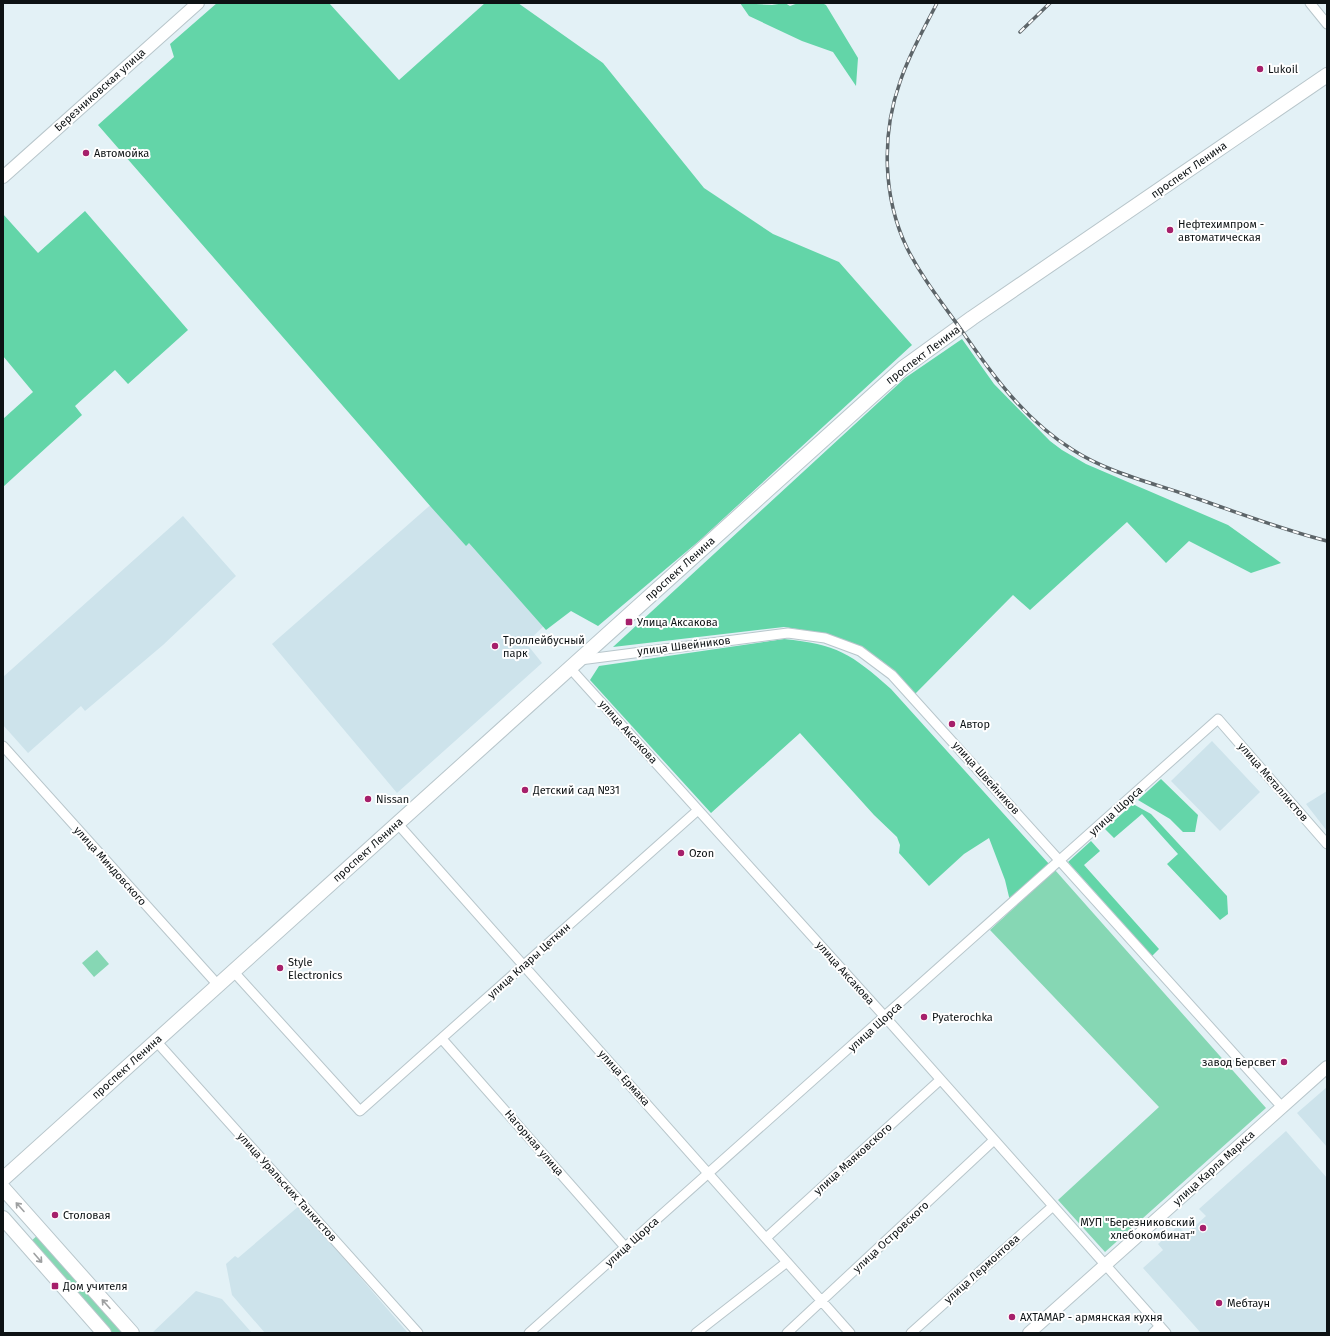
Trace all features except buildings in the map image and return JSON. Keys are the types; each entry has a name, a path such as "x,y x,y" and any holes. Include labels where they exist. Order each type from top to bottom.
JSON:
{"main road":[{"name":"Березниковская улица","path":"3,178 198,3"},
{"name":"проспект Ленина","path":"3,1179 903,368 972,318 1327,75"},
{"name":"улица Карла Маркса","path":"1029,1333 1327,1067"},
{"path":"3,1188 132,1333"},
{"path":"3,1218 104,1333"}],"street":[{"path":"1310,3 1327,24"},
{"name":"улица Швейников","path":"574,664 788,633 825,638 860,651 892,675 1061,860 1282,1107"},
{"name":"улица Аксакова","path":"574,664 698,810 886,1018 1163,1330"},
{"name":"улица Щорса","path":"529,1333 886,1018 1218,719"},
{"name":"улица Металлистов","path":"1218,719 1327,844"},
{"name":"улица Миндовского","path":"3,746 218,985"},
{"name":"улица Клары Цеткин","path":"233,971 360,1112 698,810"},
{"name":"улица Ермака","path":"397,823 850,1333"},
{"name":"Нагорная улица","path":"442,1039 626,1248"},
{"name":"улица Уральских Танкистов","path":"156,1041 418,1333"},
{"name":"улица Маяковского","path":"766,1238 940,1080"},
{"name":"улица Островского","path":"787,1333 823,1302 994,1140"},
{"name":"улица Лермонтова","path":"911,1333 1053,1206"},
{"path":"696,1333 787,1262"},
{"path":"1153,1333 1163,1330"}],"shaded area":[{"name":"Троллейбусный парк","path":"435,501 545,625 526,643 542,663 397,793 272,644"},
{"path":"183,516 236,576 163,645 85,711 81,706 28,753 3,725 3,677"},
{"path":"1212,741 1260,792 1220,831 1171,781"},
{"path":"1327,791 1327,831 1306,804"},
{"path":"1327,1087 1327,1147 1297,1113"},
{"path":"1286,1131 1327,1178 1327,1333 1201,1333 1143,1268 1163,1250 1158,1244 1178,1226 1186,1234 1206,1216 1199,1209"},
{"path":"299,1206 408,1333 265,1333 232,1295 226,1264 235,1256 238,1258"},
{"path":"196,1291 222,1299 252,1333 152,1333"}],"green space":[{"path":"813,2 826,5 858,58 856,86 833,52 802,41 749,16 740,3 772,5 785,3 790,6 799,3"},
{"path":"217,3 329,3 399,80 485,3 518,3 603,63 704,188 773,234 839,262 912,345 699,541 598,626 571,611 546,630 469,543 466,546 431,507 98,125 174,57 170,44"},
{"path":"85,211 188,330 128,384 115,370 75,406 82,415 3,487 3,419 33,392 3,356 3,214 38,253"},
{"path":"962,339 994,384 1050,441 1062,450 1086,464 1228,525 1281,563 1251,573 1189,541 1166,563 1127,522 1030,610 1013,595 915,694 882,661 847,642 816,632 784,627 613,647 905,378"},
{"path":"784,639 802,641 830,648 854,659 877,677 891,689 1049,864 1010,901 1005,880 989,838 964,854 929,886 899,853 900,845 897,837 874,815 800,733 711,813 590,680 599,666"},
{"path":"1161,779 1198,815 1195,832 1183,832 1170,819 1138,800"},
{"path":"1133,804 1151,814 1227,896 1228,914 1220,920 1167,864 1178,854 1142,814 1114,838 1105,829"},
{"path":"1091,841 1100,851 1084,865 1159,949 1152,956 1068,862"},
{"path":"1055,870 1266,1108 1105,1252 1058,1200 1159,1107 990,930"},
{"path":"97,950 109,964 94,977 82,963"},
{"path":"39,1234 121,1329 120,1333 110,1333 30,1242"}],"railway":[{"path":"937,3 908,62 894,102 888,145 887,166 889,187 899,229 919,270 998,381 1040,426 1086,458 1128,476 1274,525 1327,541"},
{"path":"1020,32 1050,3"}],"place":[{"name":"Lukoil","path":"1260,69"},
{"name":"Автомойка","path":"86,153"},
{"name":"Нефтехимпром - автоматическая","path":"1170,230"},
{"name":"Улица Аксакова","path":"629,622"},
{"name":"Троллейбусный парк","path":"495,646"},
{"name":"Автор","path":"952,724"},
{"name":"Детский сад №31","path":"525,790"},
{"name":"Nissan","path":"368,799"},
{"name":"Ozon","path":"681,853"},
{"name":"Style Electronics","path":"280,968"},
{"name":"Pyaterochka","path":"924,1017"},
{"name":"завод Берсвет","path":"1284,1062"},
{"name":"Столовая","path":"55,1215"},
{"name":"МУП \"Березниковский хлебокомбинат\"","path":"1203,1228"},
{"name":"Дом учителя","path":"55,1286"},
{"name":"Мебтаун","path":"1219,1303"},
{"name":"АХТАМАР - армянская кухня","path":"1012,1317"}]}
